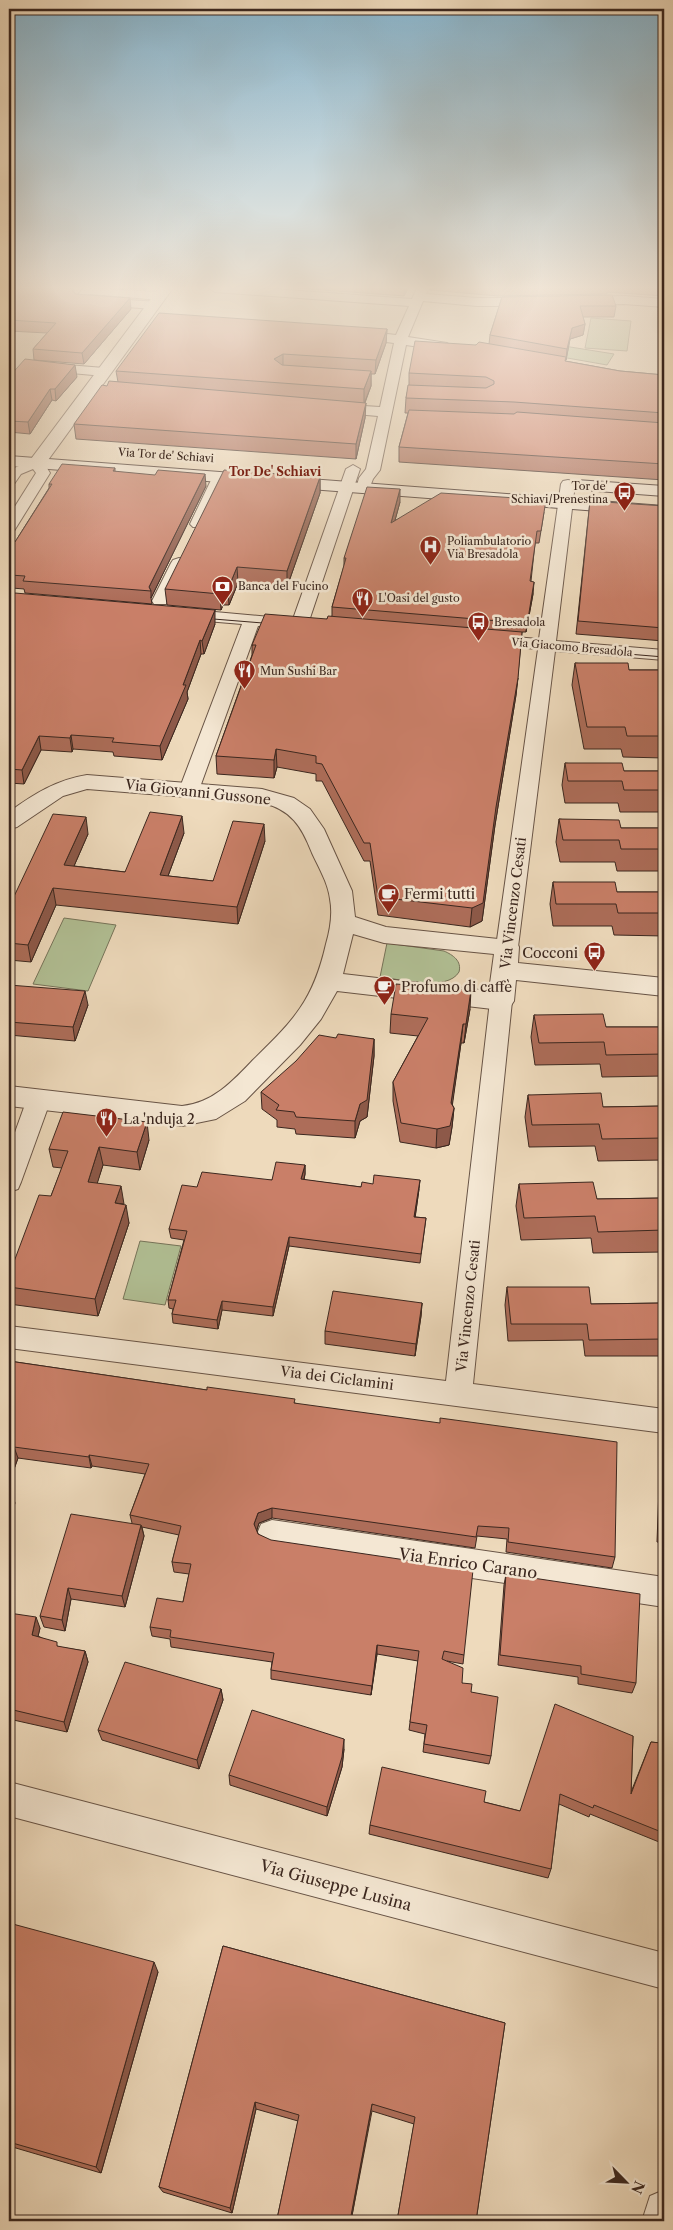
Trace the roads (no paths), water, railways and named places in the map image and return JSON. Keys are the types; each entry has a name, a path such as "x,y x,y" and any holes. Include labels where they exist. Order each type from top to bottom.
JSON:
{"street":[{"path":"9,481 15,472 37,463 88,392"},
{"path":"146,611 308,625 306,606 355,488 373,470 390,392"},
{"path":"401,392 405,394"},
{"path":"320,407 400,418"},
{"name":"Via Tor de' Schiavi","path":"9,462 664,511"},
{"path":"9,528 43,474 37,463"},
{"path":"334,467 393,471"},
{"path":"353,469 355,488"},
{"path":"192,534 219,478"},
{"path":"566,503 561,484 664,491"},
{"name":"Via Vincenzo Cesati","path":"458,1394 506,958 566,503"},
{"path":"160,601 184,551"},
{"path":"190,790 248,620"},
{"name":"Via Giacomo Bresadola","path":"470,639 664,655"},
{"name":"Via Giovanni Gussone","path":"9,1096 182,1116 208,1112 223,1105 298,1031 316,1010 329,981 343,922 339,890 313,828 300,810 291,804 272,798 79,782 51,794 10,821"},
{"path":"343,922 384,935 664,987"},
{"path":"329,981 502,1001"},
{"path":"9,1182 39,1099"},
{"name":"Via dei Ciclamini","path":"9,1337 664,1421"},
{"name":"Via Enrico Carano","path":"272,1534 664,1592"},
{"name":"Via Giuseppe Lusina","path":"9,1799 664,1971"},
{"path":"662,2221 664,2210"}],"tram line":[{"path":"9,598 27,599"},
{"path":"201,618 275,624"},
{"path":"507,644 664,657"}],"place":[{"name":"Tor de' Schiavi/Prenestina","path":"624,511"},
{"name":"Poliambulatorio Via Bresadola","path":"431,566"},
{"name":"Banca del Fucino","path":"222,605"},
{"name":"L'Oasi del gusto","path":"362,617"},
{"name":"Bresadola","path":"478,641"},
{"name":"Mun Sushi Bar","path":"244,690"},
{"name":"Fermi tutti","path":"388,913"},
{"name":"Cocconi","path":"594,972"},
{"name":"Profumo di caffè","path":"385,1006"},
{"name":"La 'nduja 2","path":"107,1138"}],"district":[{"name":"Tor De' Schiavi","path":"275,472"}]}
